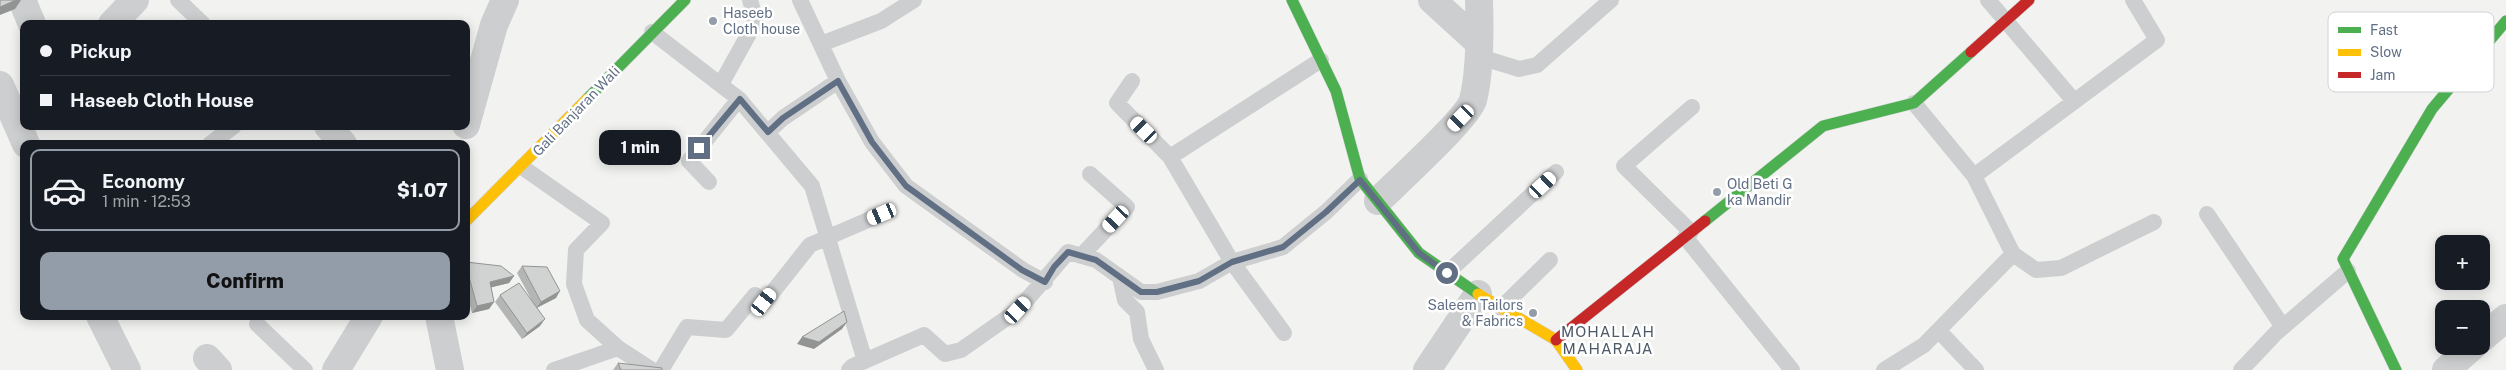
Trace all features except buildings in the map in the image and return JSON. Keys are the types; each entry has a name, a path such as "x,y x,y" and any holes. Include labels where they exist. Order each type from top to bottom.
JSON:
{"street":[{"path":"22,0 30,20"},
{"path":"116,20 136,0"},
{"path":"470,111 494,25 505,0"},
{"name":"Gali Banjaran Wali","path":"470,217 522,167 652,32 686,0"},
{"path":"1292,0 1336,91 1360,180 1419,253 1489,301 1556,340 1577,370"},
{"path":"1432,0 1478,49"},
{"path":"1378,201 1461,118 1472,102 1478,49 1479,0"},
{"path":"1556,340 1823,126 1914,102 2029,0"},
{"path":"2494,34 2506,20"},
{"path":"0,85 20,126"},
{"path":"2396,370 2343,259 2432,109 2446,92"},
{"path":"331,130 340,140"},
{"path":"1427,370 1489,301"},
{"path":"2490,332 2506,318"},
{"path":"102,320 127,370"},
{"path":"336,370 366,320"},
{"path":"440,320 450,370"},
{"path":"2446,370 2463,355"}],"lane":[{"path":"178,0 199,20"},
{"path":"721,84 756,21 750,0"},
{"path":"800,0 838,81 872,142 906,186 1022,270 1045,282"},
{"path":"821,44 881,21 914,0"},
{"path":"1478,49 1519,70 1537,65 1611,0"},
{"path":"1988,0 2074,101"},
{"path":"1974,176 2157,40 2133,0"},
{"path":"652,32 740,99 812,186 865,360"},
{"path":"1170,156 1321,60"},
{"path":"768,132 783,118 838,81"},
{"path":"1132,81 1117,104 1170,156 1232,262 1284,333"},
{"path":"709,182 689,161 740,99"},
{"path":"1914,102 1974,176 2014,254 2036,270 2061,268 2154,222"},
{"path":"1692,107 1624,166 1688,234 1792,370"},
{"path":"215,140 229,130"},
{"path":"522,167 602,223 576,250 574,284 588,320 618,348 652,370"},
{"path":"1447,273 1556,172"},
{"path":"1082,255 1127,207 1090,174"},
{"path":"849,370 865,360 924,336 945,354 961,350 1018,310 1045,282 1054,267 1068,252 1096,260 1141,292 1157,292 1199,281 1232,262 1283,247 1326,212 1360,180"},
{"path":"661,370 687,327 726,330 755,295 764,302 810,245 882,214"},
{"path":"2208,214 2283,327"},
{"path":"1890,368 1924,346 2014,254"},
{"path":"1489,301 1550,260"},
{"path":"2241,370 2283,327 2348,271"},
{"path":"1120,277 1125,300 1136,312 1141,339 1156,370"},
{"path":"257,324 305,370"},
{"path":"1939,331 1976,370"},
{"path":"554,370 618,348"}],"traffic: fast":[{"path":"587,99 685,0"},
{"path":"1292,0 1336,91 1360,179 1419,253 1478,294"},
{"path":"2494,35 2506,21"},
{"path":"1705,221 1823,126 1914,103 1971,52"},
{"path":"2396,370 2343,259 2432,109 2446,92"}],"traffic: slow":[{"path":"470,217 587,99"},
{"path":"1478,294 1556,340 1577,370"}],"traffic: jam":[{"path":"1971,52 2029,0"},
{"path":"1556,340 1705,221"}],"place":[{"name":"Haseeb Cloth house","path":"713,21"},
{"name":"Old Beti G ka Mandir","path":"1717,192"},
{"name":"Saleem Tailors & Fabrics","path":"1533,313"}],"district":[{"name":"MOHALLAH MAHARAJA","path":"1608,340"}],"route":[{"path":"699,148 740,99 768,132 783,118 838,81 872,142 906,186 1022,270 1045,282 1054,267 1068,252 1096,260 1141,292 1157,292 1199,281 1232,262 1283,247 1326,212 1360,180 1419,253 1447,273"}]}
